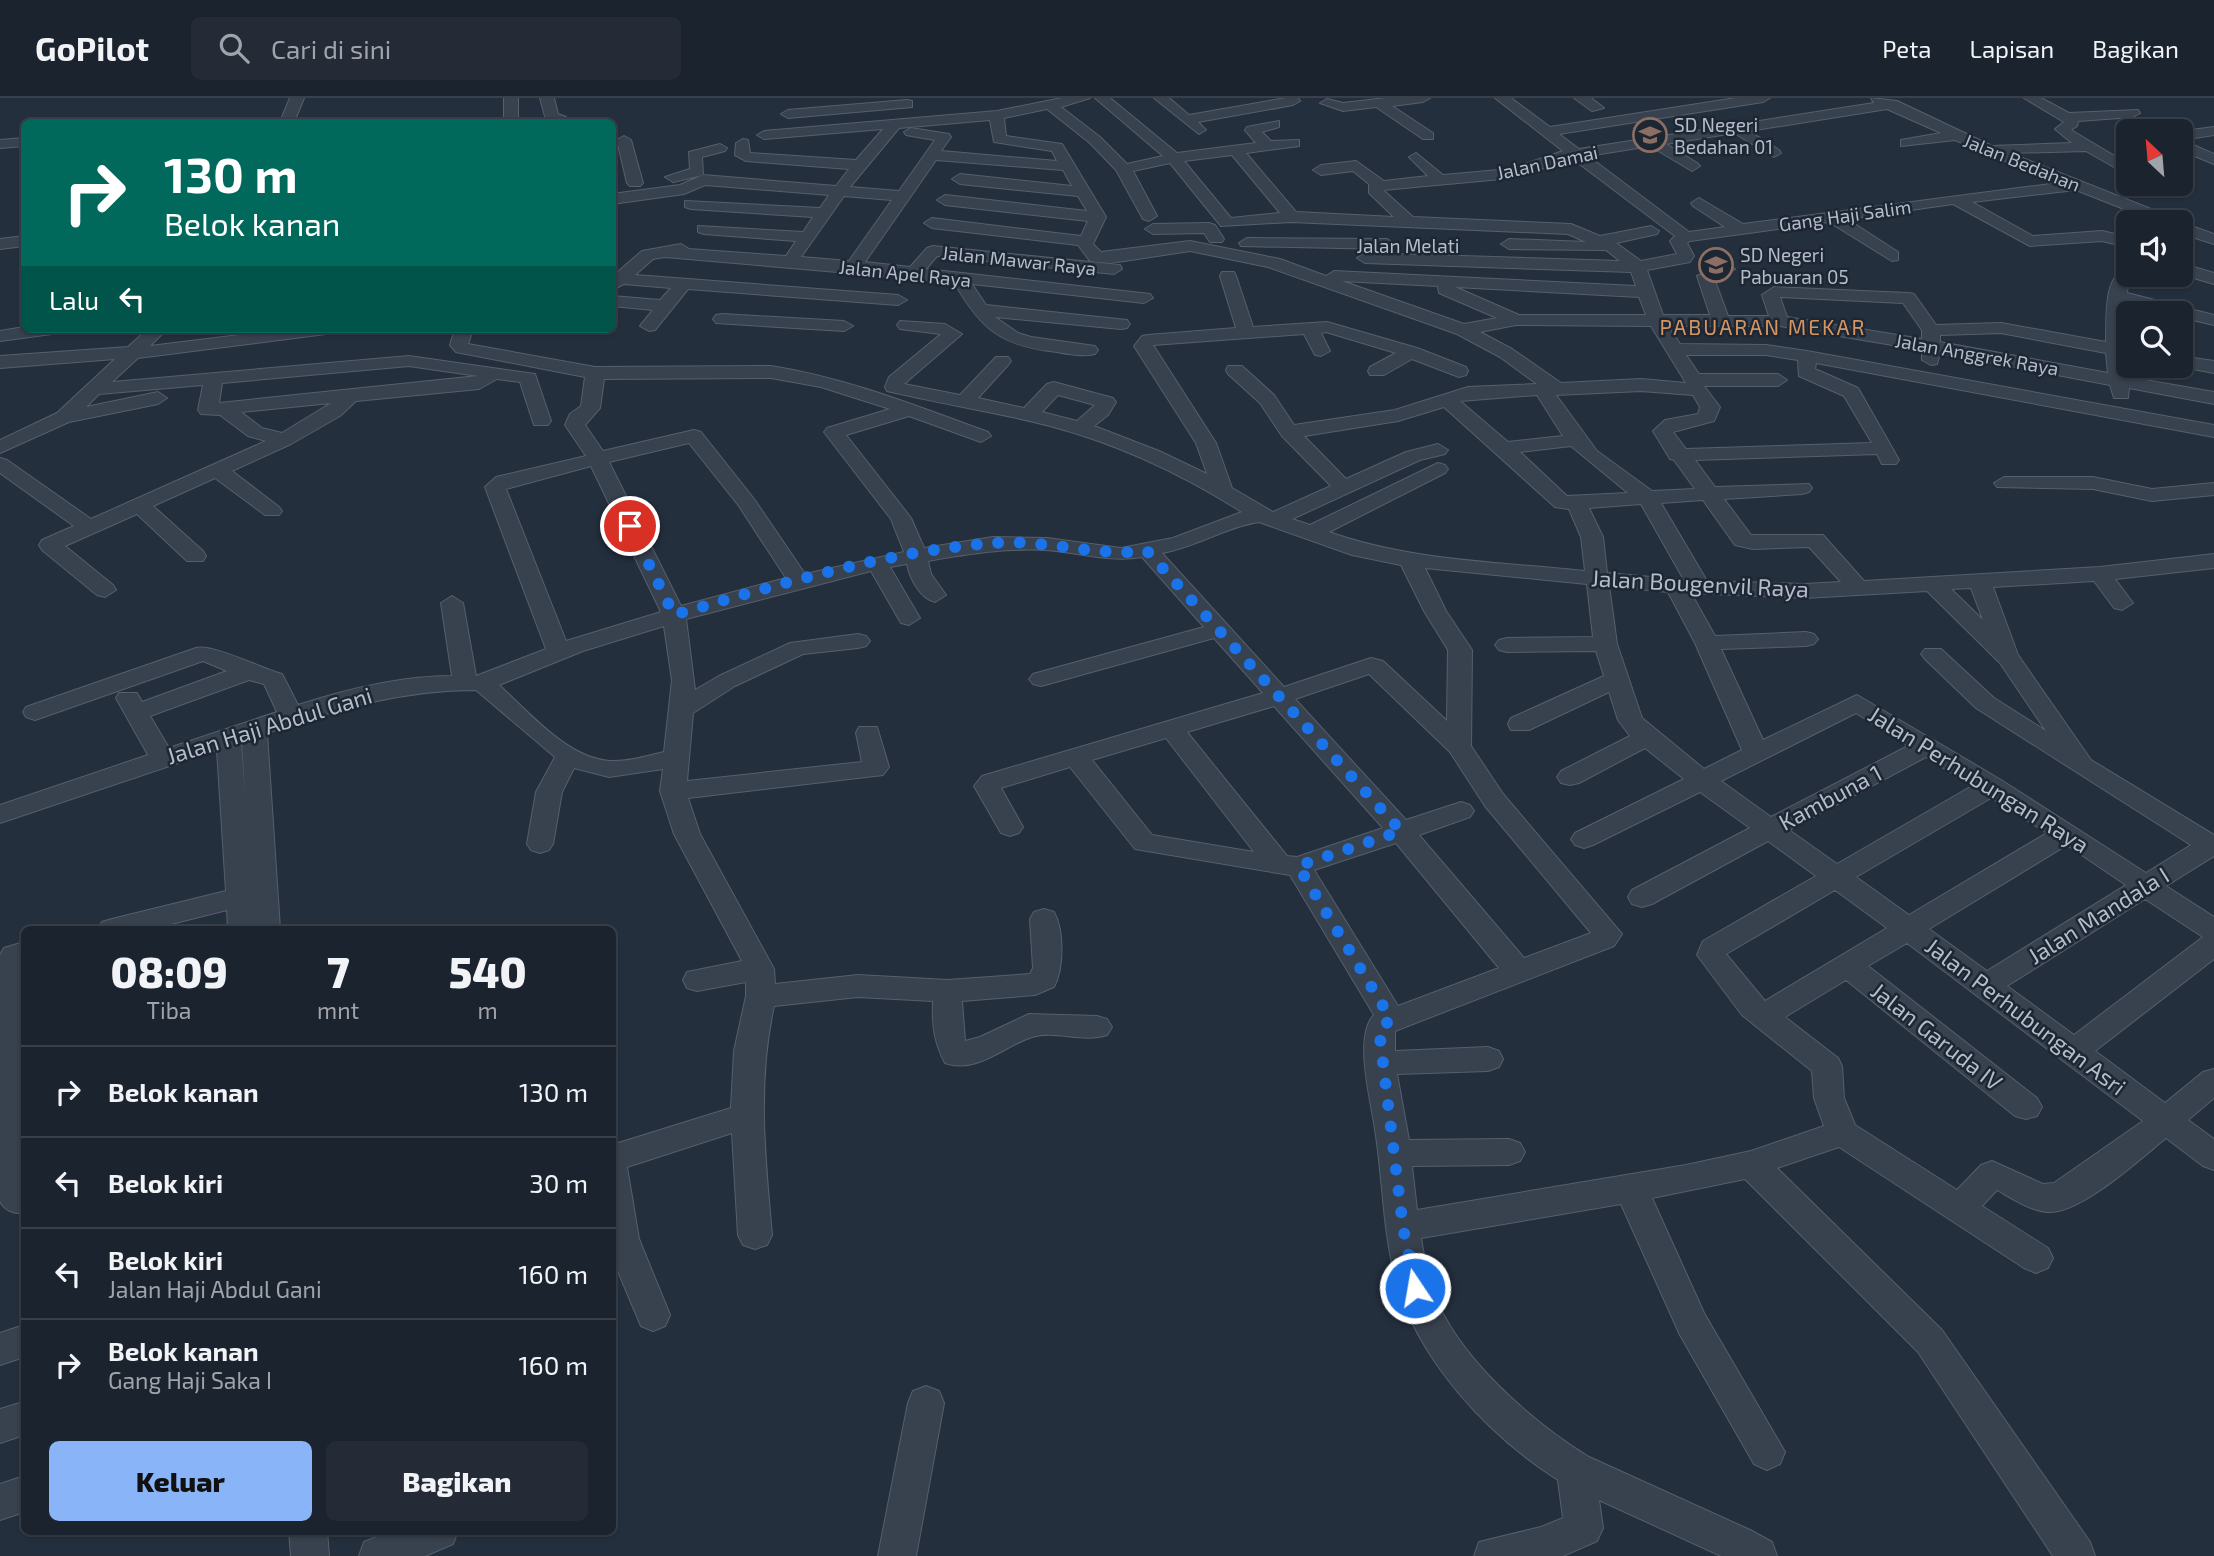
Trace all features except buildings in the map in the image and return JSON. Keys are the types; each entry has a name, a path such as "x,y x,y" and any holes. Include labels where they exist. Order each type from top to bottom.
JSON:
{"street":[{"path":"288,119 297,98 306,98"},
{"path":"510,98 511,119"},
{"path":"547,98 551,117 558,119"},
{"path":"843,98 859,108"},
{"path":"764,135 891,128 997,115 1051,102 1083,98"},
{"path":"1102,98 1174,158 1227,223 1291,217 1561,226 1605,244 1638,267 1656,320 1693,380 1778,380"},
{"path":"1163,100 1188,98"},
{"path":"1356,124 1331,105 1381,104 1423,98"},
{"path":"1365,258 1638,267 1686,256 1678,242 1686,237 1502,98"},
{"path":"1581,98 1597,108"},
{"path":"1673,98 1690,108"},
{"path":"1547,132 1763,98"},
{"name":"Jalan Bedahan","path":"1876,98 1987,149 2141,210"},
{"path":"2031,98 2072,123 2063,131 2116,163"},
{"path":"2066,117 2133,112 2104,98"},
{"path":"1163,100 1228,151 1291,217"},
{"path":"788,114 903,101 933,122"},
{"path":"1189,119 1293,101"},
{"path":"1051,102 1094,138 1123,169 1144,200 1150,221 1150,251"},
{"path":"978,104 997,115"},
{"path":"1381,104 1428,136"},
{"name":"Jalan Damai","path":"1379,184 1512,173 1546,158 1892,104"},
{"path":"997,115 999,139 1057,147 1098,217"},
{"path":"1267,146 1252,130 1274,124"},
{"path":"854,267 944,138 891,128"},
{"path":"789,263 859,165 891,128"},
{"path":"1737,129 1774,152"},
{"path":"807,162 831,131"},
{"path":"2193,136 2214,131"},
{"path":"1906,142 1957,135"},
{"path":"624,140 635,183"},
{"path":"0,145 21,142"},
{"path":"1653,142 1692,166"},
{"path":"743,143 742,155 746,157 859,165"},
{"path":"1123,169 1174,158 1294,143"},
{"path":"2193,145 2214,160"},
{"path":"1987,149 2116,147"},
{"path":"616,185 694,174 698,172 694,155 720,148"},
{"path":"932,155 1069,166"},
{"path":"1416,157 1439,179"},
{"path":"1321,170 1356,166 1379,184 1374,190 1407,220"},
{"path":"1993,178 2016,178"},
{"path":"960,179 1084,192"},
{"path":"688,196 703,180 905,196"},
{"path":"1965,181 1980,196"},
{"name":"Gang Haji Salim","path":"1686,237 1955,199 2078,185"},
{"path":"2109,197 2116,194"},
{"path":"688,196 710,242 807,237"},
{"path":"616,199 688,196 824,213"},
{"path":"1955,199 2030,241 2102,236 2116,239"},
{"path":"945,200 1098,217"},
{"path":"1699,203 1741,230"},
{"path":"1086,241 1098,217"},
{"path":"1833,217 1892,256"},
{"path":"1150,221 1209,228 1212,243 1463,330 1506,353 1548,388 1576,440 1601,467 1647,498 1700,588"},
{"path":"932,223 1086,241 1100,261"},
{"path":"2086,223 2107,228 2116,226"},
{"path":"1605,244 1651,231"},
{"path":"0,244 21,241"},
{"name":"Jalan Apel Raya","path":"617,282 648,255 710,242 766,261 914,272 1144,298"},
{"name":"Jalan Melati","path":"1212,243 1284,246 1605,244"},
{"name":"Jalan Mawar Raya","path":"914,272 933,251 1132,263 1150,251 1212,243"},
{"path":"766,261 717,326 844,326"},
{"path":"1721,321 1705,276 1727,269"},
{"path":"2193,272 2214,279"},
{"path":"1228,276 1246,332"},
{"path":"1308,276 1647,292"},
{"path":"1898,277 1932,338 1929,379"},
{"path":"960,278 980,310 997,329 1021,343 1089,350"},
{"path":"617,282 898,300"},
{"path":"1431,283 1516,320"},
{"path":"649,326 682,285"},
{"path":"2118,301 2119,287"},
{"path":"1780,321 1771,296 1774,292 1908,298"},
{"path":"2118,296 2214,320"},
{"path":"616,301 664,306"},
{"path":"980,310 1121,324"},
{"path":"1463,330 1516,320"},
{"name":"Jalan Anggrek Raya","path":"1516,320 1780,321 1932,338 2214,398"},
{"name":"Jalan Bougenvil Raya","path":"906,325 945,329 953,334 895,381 894,387 1028,415 1111,438 1223,492 1268,517 1360,550 1410,560 1700,588 1805,591 2100,574 2214,561"},
{"path":"1932,338 1972,326 2001,328 2116,349"},
{"path":"1223,492 1206,443 1143,345 1152,338 1327,327 1411,352 1459,371"},
{"path":"1310,328 1321,351"},
{"path":"0,336 22,333"},
{"path":"64,417 97,389 154,333"},
{"path":"0,362 130,354 295,333"},
{"path":"463,333 459,345 462,348 595,373 771,372 800,375 842,386 981,436"},
{"path":"1674,349 1766,350 1807,356 2214,431"},
{"path":"1377,370 1411,352"},
{"path":"1678,455 1887,454 1851,392 1806,372 1807,356"},
{"path":"97,389 403,361 528,378 541,421"},
{"path":"964,402 1002,361"},
{"path":"432,388 433,364"},
{"path":"2193,364 2214,368"},
{"path":"1236,370 1267,399 1289,432 1344,488"},
{"path":"213,379 208,409 226,410 479,383 493,373"},
{"path":"595,373 590,408 574,422 598,459 674,615 683,664 682,709 673,791 687,834 760,982 749,1051 746,1116 755,1235"},
{"path":"2121,380 2122,415"},
{"path":"1289,432 1387,418 1468,393 1641,385 1699,390 1710,407 1707,416 1700,420 1672,423 1663,431 1709,496 1746,542 1815,540 1857,587"},
{"path":"1028,415 1055,388 1105,402 1101,411 1080,428"},
{"path":"0,447 64,417 170,395"},
{"path":"105,590 50,546 87,526 284,440 333,412 349,397"},
{"path":"1446,400 1504,448 1562,503 1709,496 1802,488"},
{"path":"226,410 255,432 284,440"},
{"path":"908,410 834,432 901,518 916,555 920,575 934,595"},
{"path":"559,653 495,487 503,481 694,436 747,503 798,580"},
{"path":"1504,448 1576,440"},
{"name":"Jalan Haji Abdul Gani","path":"0,814 290,714 389,688 474,682 674,615 798,580 916,555 1006,542 1047,544 1121,554 1147,551 1178,544 1242,518 1268,517 1344,488 1413,456 1438,459 1310,533"},
{"path":"0,464 87,526"},
{"path":"216,469 272,511"},
{"path":"2004,483 2093,483 2152,495 2214,489"},
{"path":"138,504 195,556"},
{"path":"1577,504 1592,537 1598,578"},
{"path":"1147,551 1401,831 1518,971"},
{"path":"1410,560 1435,611 1460,650 1459,746"},
{"path":"877,563 909,618"},
{"path":"2100,574 2122,603"},
{"name":"Jalan Perhubungan Asri","path":"1598,578 1605,644 1630,720 1645,738 1986,985 2214,1157"},
{"path":"1979,580 2009,659"},
{"path":"1931,582 2009,659 2082,766"},
{"path":"1676,586 1707,643 1756,754"},
{"path":"452,603 474,682 568,756 588,765 612,769 678,757"},
{"path":"1041,679 1218,630"},
{"path":"1707,643 1806,639"},
{"path":"682,709 727,681 799,648 858,641"},
{"path":"1507,645 1605,644"},
{"path":"35,712 204,653 248,672 274,679 290,714"},
{"path":"1933,654 1985,703 2213,846"},
{"path":"1010,827 988,784 1375,666 1459,746 1494,800 1608,934 1604,939 1391,1019 1379,1030 1403,1227 1415,1288 1438,1335 1469,1376 1541,1446 1575,1469 1729,1538 1758,1556"},
{"path":"137,712 248,672"},
{"path":"1520,724 1616,679"},
{"path":"118,682 162,758"},
{"name":"Jalan Perhubungan Raya","path":"1584,839 1704,782 1857,703 2146,884 2214,931"},
{"path":"243,926 251,895 254,727"},
{"path":"1172,729 1289,866 1391,1019"},
{"path":"673,791 874,769 876,767 868,733"},
{"path":"228,736 251,895 265,926"},
{"path":"1570,776 1645,738"},
{"name":"Kambuna 1","path":"1642,897 1927,746"},
{"path":"540,844 549,792 568,756"},
{"path":"1076,757 1144,843 1289,866 1461,811"},
{"path":"1992,786 1713,948 1711,955 1716,965 1763,1016 1827,1066 1829,1098 1842,1133 2036,1258"},
{"path":"1763,1016 1911,930 2067,834"},
{"name":"Jalan Mandala I","path":"1986,985 2146,884 2213,846"},
{"path":"124,926 251,895"},
{"path":"696,980 948,991 1035,984 1044,979 1047,968 1044,919"},
{"path":"2074,1051 2214,944"},
{"path":"13,955 7,1158 14,1196 21,1199"},
{"name":"Jalan Garuda IV","path":"1848,966 2026,1107"},
{"path":"948,991 947,1023 951,1048 956,1055 988,1047 1029,1025 1097,1027"},
{"path":"1381,1063 1488,1059"},
{"path":"1960,1208 1992,1174 2037,1195 2050,1198 2058,1196 2087,1181 2214,1081"},
{"path":"616,1157 746,1116"},
{"path":"1403,1227 1631,1189 1751,1164 1842,1133"},
{"path":"1395,1153 1509,1152"},
{"path":"1751,1164 1930,1341 2076,1556"},
{"path":"1631,1189 1692,1324 1768,1452"},
{"path":"616,1197 622,1239 653,1315"},
{"path":"0,1349 21,1342"},
{"path":"897,1556 926,1403"},
{"path":"1493,1556 1541,1546 1584,1528 1575,1469"},
{"path":"0,1502 21,1495"},
{"path":"308,1535 310,1556"},
{"path":"378,1556 429,1535"}],"place":[{"name":"SD Negeri Bedahan 01","path":"1650,135"},
{"name":"SD Negeri Pabuaran 05","path":"1716,265"}],"district":[{"name":"PABUARAN MEKAR","path":"1763,326"}],"route":[{"path":"630,526 674,615 798,580 916,555 993,543 1047,544 1121,554 1147,551 1401,831 1298,866 1391,1019 1382,1024 1379,1030 1381,1063 1403,1227 1415,1288"}]}
